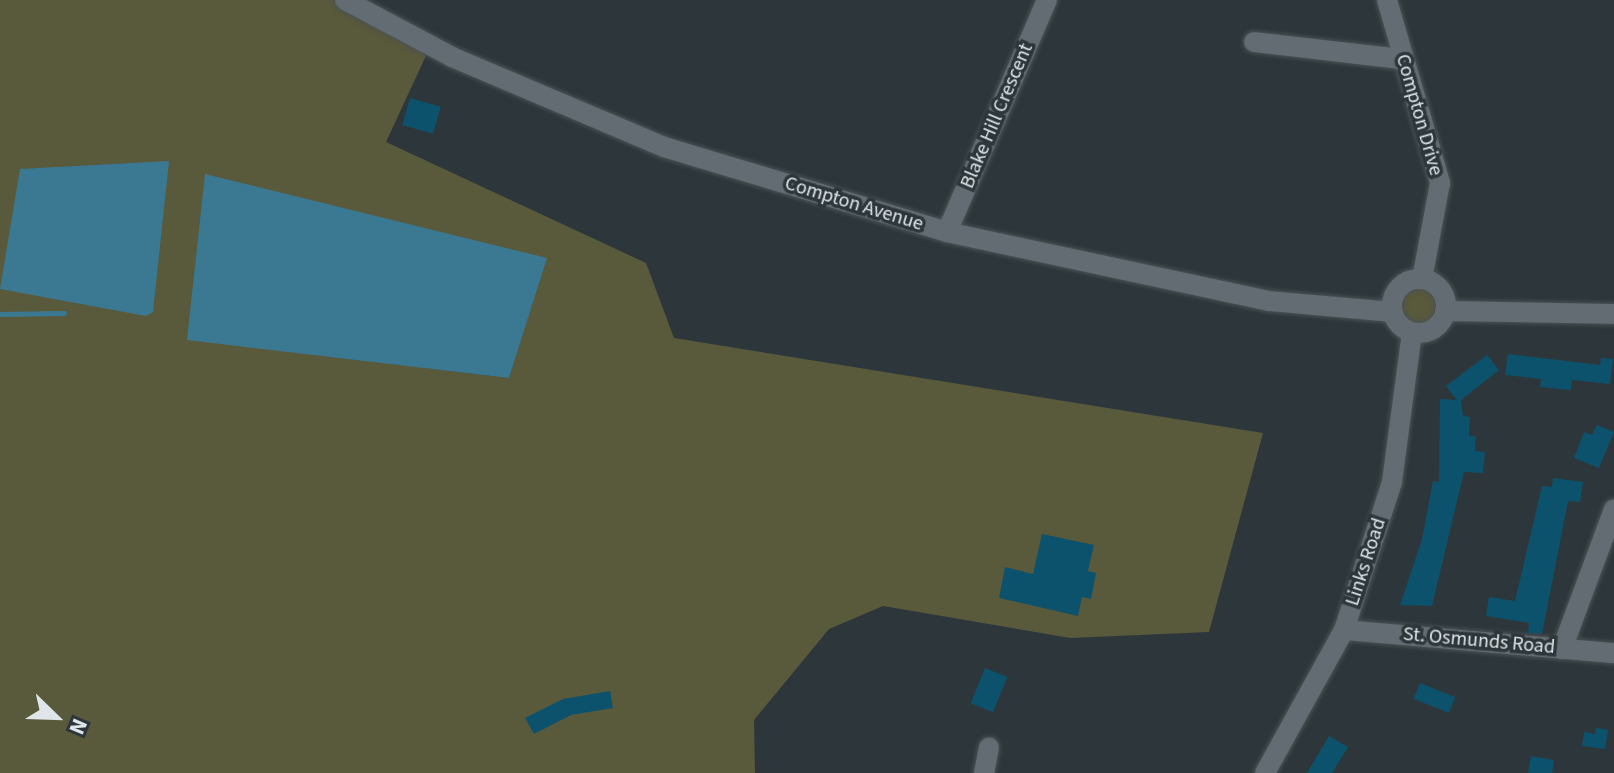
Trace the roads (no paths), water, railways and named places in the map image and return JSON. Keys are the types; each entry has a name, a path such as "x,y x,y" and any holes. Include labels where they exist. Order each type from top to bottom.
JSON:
{"street":[{"name":"Compton Avenue","path":"345,0 452,57 664,147 947,232 1269,301 1392,312"},
{"name":"Blake Hill Crescent","path":"947,232 1047,0"},
{"name":"Compton Drive","path":"1387,0 1440,183 1422,279"},
{"path":"1254,42 1402,59"},
{"path":"1422,279 1440,288 1445,311 1437,326 1412,332 1397,323 1392,312 1400,286 1422,279"},
{"path":"1445,311 1614,314"},
{"name":"Links Road","path":"1265,773 1344,630 1392,482 1412,332"},
{"path":"1562,649 1614,509"},
{"name":"St. Osmunds Road","path":"1344,630 1614,653"},
{"path":"984,773 989,747"}],"water":[{"path":"169,161 153,312 146,316 0,289 20,169"},
{"path":"205,174 547,258 509,378 187,340"}],"waterway":[{"path":"0,314 64,313"}]}
